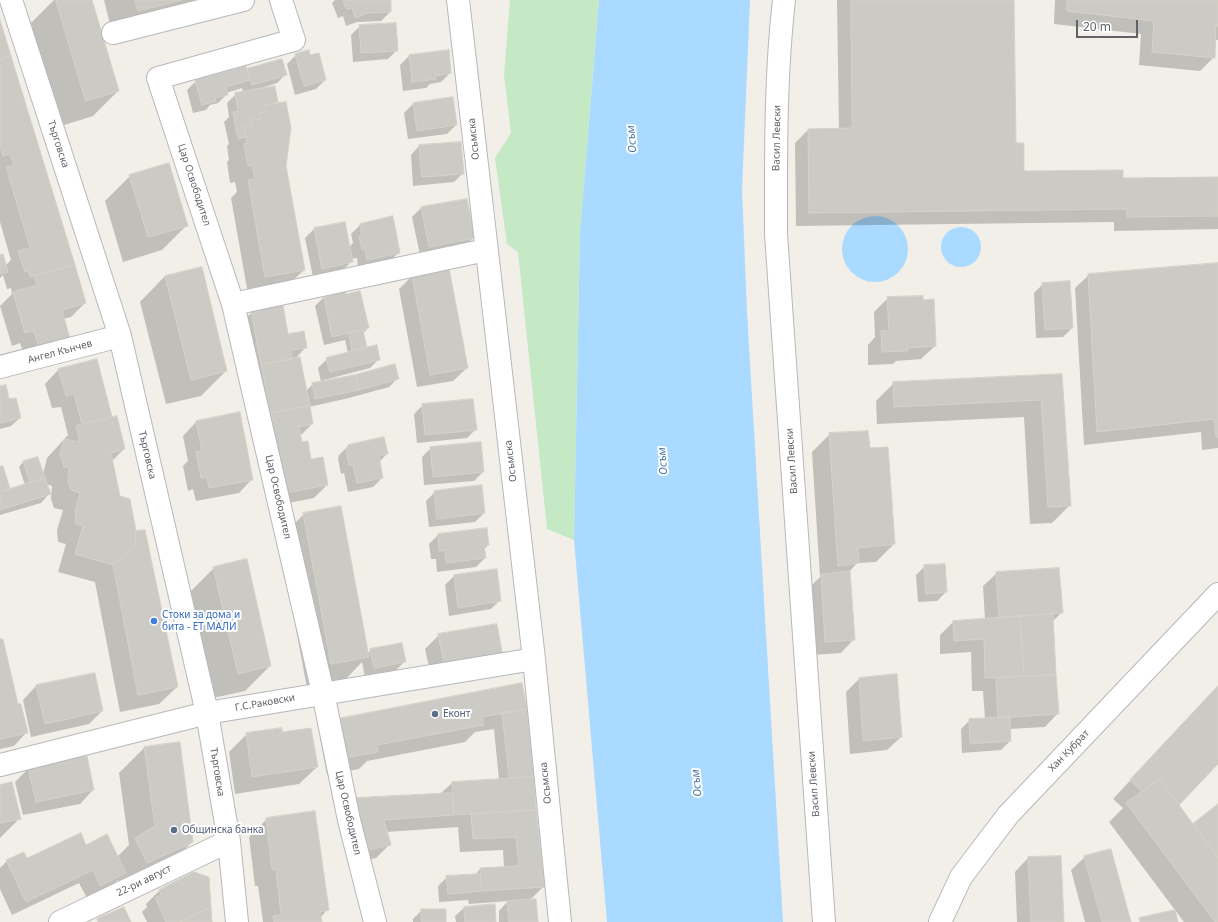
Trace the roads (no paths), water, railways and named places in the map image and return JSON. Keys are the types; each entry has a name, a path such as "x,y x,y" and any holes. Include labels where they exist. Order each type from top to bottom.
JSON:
{"street":[{"name":"Търговска","path":"11,0 120,336 207,713 228,841 237,922"},
{"path":"113,33 244,0"},
{"name":"Цар Освободител","path":"280,0 294,40 158,78 233,304 323,694 349,820 375,922"},
{"name":"Осъмска","path":"458,0 534,659 560,922"},
{"name":"Васил Левски","path":"784,0 780,38 776,130 776,234 824,922"},
{"path":"233,304 486,250"},
{"name":"Ангел Кънчев","path":"0,367 120,336"},
{"name":"Хан Кубрат","path":"940,922 961,877 1008,815 1218,594"},
{"name":"Г.С.Раковски","path":"0,765 207,713 534,659"},
{"name":"22-ри август","path":"60,922 228,841"}],"water":[{"name":"Осъм","path":"599,0 750,0 742,190 747,312 783,922 607,922 574,540 580,232"},
{"path":"875,216 888,219 898,226 905,236 908,249 905,262 898,272 888,279 875,282 862,279 852,272 845,262 842,249 845,236 852,226 862,219"},
{"path":"965,227 972,230 978,236 981,247 980,255 972,264 965,267 957,267 950,264 942,255 941,243 944,236 953,228"}],"place":[{"name":"Стоки за дома и бита - ЕТ МАЛИ","path":"154,621"},
{"name":"Еконт","path":"435,714"},
{"name":"Общинска банка","path":"174,830"}]}
